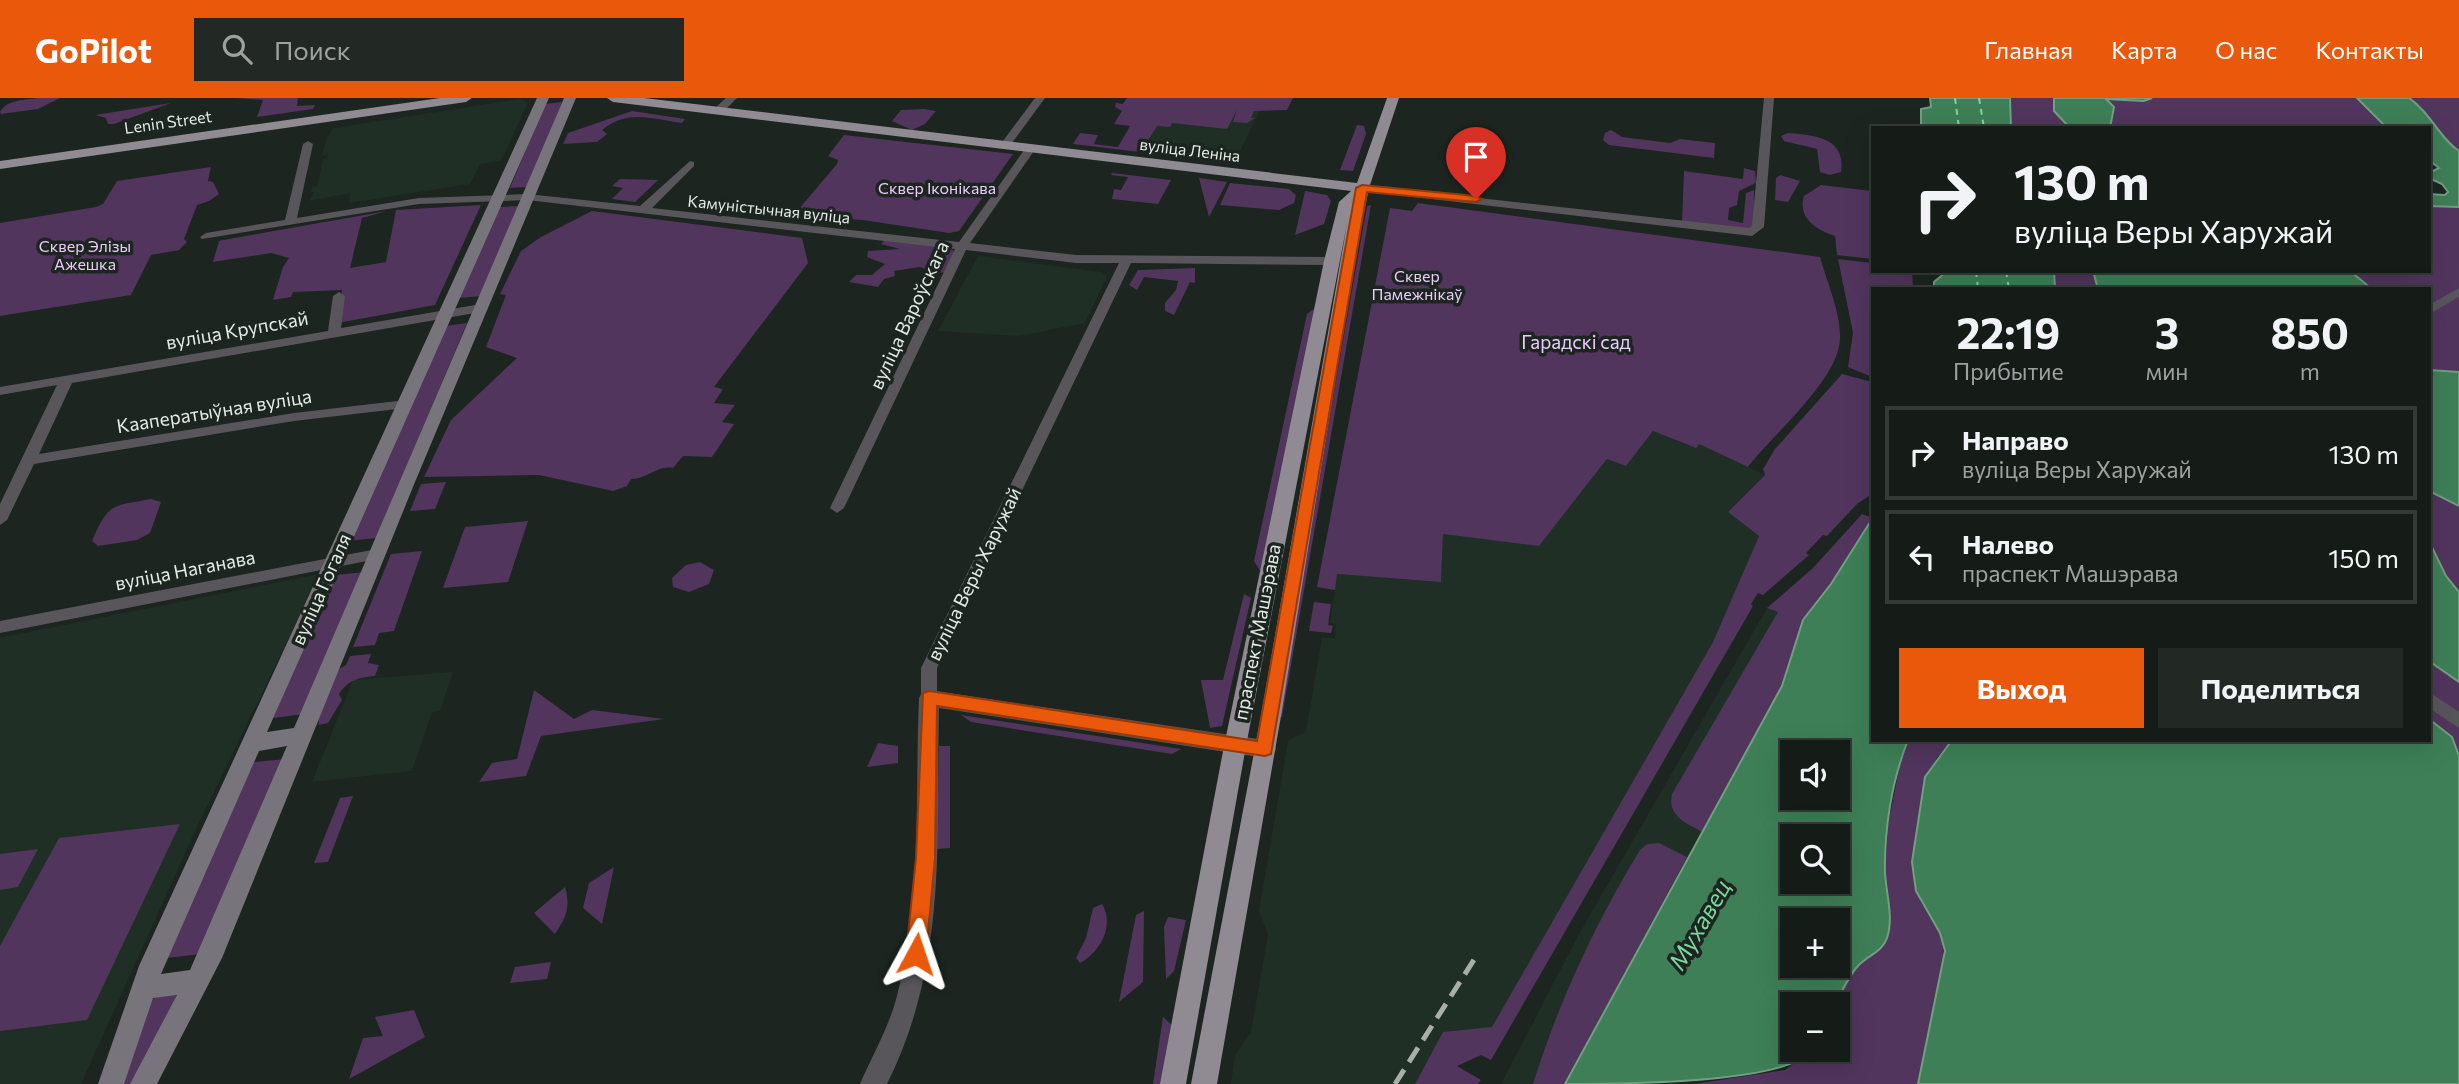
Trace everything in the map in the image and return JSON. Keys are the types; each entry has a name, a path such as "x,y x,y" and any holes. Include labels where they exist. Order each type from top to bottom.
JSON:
{"main road":[{"name":"Lenin Street","path":"0,164 466,98"},
{"name":"вуліца Гогаля","path":"111,1084 145,987 543,98"},
{"name":"вуліца Гогаля","path":"143,1084 210,958 570,98"},
{"name":"вуліца Леніна","path":"614,98 1362,188"},
{"name":"праспект Машэрава","path":"1173,1084 1235,746 1312,409 1342,246 1346,202 1362,188 1393,98"},
{"name":"праспект Машэрава","path":"1204,1084 1265,749 1331,261 1342,246"},
{"path":"253,743 304,736"},
{"path":"145,987 197,981"}],"street":[{"path":"718,111 732,98"},
{"path":"1006,145 1040,98"},
{"name":"вуліца Леніна","path":"1362,188 1452,196 1742,232 1755,230 1758,225 1769,98"},
{"path":"290,223 308,144"},
{"name":"вуліца Вароўскага","path":"837,508 962,246 1031,148"},
{"path":"643,210 690,164"},
{"name":"Камуністычная вуліца","path":"206,237 419,201 527,197 1076,259 1331,261"},
{"name":"вуліца Веры Харужай","path":"929,698 929,668 1126,261"},
{"path":"2431,309 2459,292"},
{"path":"334,332 339,296"},
{"name":"вуліца Крупскай","path":"0,391 481,308"},
{"path":"0,520 67,379"},
{"name":"Кааператыўная вуліца","path":"28,460 294,417 406,404"},
{"name":"вуліца Наганава","path":"0,627 377,554"},
{"path":"873,1084 902,1027 913,989 925,858 929,698 1265,749"},
{"path":"2431,700 2459,721"}],"shaded area":[{"path":"1157,98 1260,110 1236,160 1129,147"},
{"path":"520,99 528,102 504,155 500,161 480,164 470,184 349,203 350,193 309,201 314,192 311,192 312,187 317,186 323,159 327,158 328,154 322,155 327,137 334,128"},
{"path":"978,256 1102,272 1107,277 1085,323 1019,336 938,331"},
{"path":"1653,431 1695,448 1699,444 1765,475 1728,512 1759,536 1713,642 1492,1028 1443,1032 1415,1084 1231,1084 1235,1055 1251,1032 1268,934 1259,911 1288,741 1306,732 1322,637 1335,638 1336,624 1330,623 1337,574 1441,582 1443,534 1539,546 1607,459 1626,466"},
{"path":"320,574 195,831 81,1084 0,1084 0,638"},
{"path":"1767,608 1803,620 1782,686 1565,1084 1501,1084 1579,934"},
{"path":"453,672 440,711 432,712 412,771 312,782 353,680"}],"green space":[{"path":"60,98 38,109 0,112 12,102"},
{"path":"236,98 298,98 297,106 315,105 313,109 257,117 263,100"},
{"path":"1127,98 1293,98 1287,110 1254,111 1251,118 1255,118 1247,123 1233,122 1237,110 1227,129 1172,123 1170,127 1157,126 1144,147 1175,153 1173,156 1073,144 1080,133 1098,135 1094,144 1118,147 1130,126 1114,124 1122,111 1115,107 1116,103 1123,104"},
{"path":"2010,98 2054,98 2054,111 2068,126 2011,126"},
{"path":"2357,98 2385,126 2110,126 2114,108 2105,100"},
{"path":"2409,98 2459,98 2459,151 2423,111"},
{"path":"562,102 528,187 510,188 545,104"},
{"path":"171,103 114,124 108,124 106,118 95,115"},
{"path":"901,110 936,111 925,124 912,130 892,121"},
{"path":"632,111 685,119 682,123 642,117 622,119 602,130 607,134 597,142 563,144 568,133"},
{"path":"1357,125 1364,126 1366,134 1353,171 1340,170"},
{"path":"1611,130 1622,137 1670,143 1680,139 1715,143 1714,158 1609,145 1603,140 1605,133"},
{"path":"1788,133 1818,137 1834,145 1839,152 1841,172 1830,175 1820,172 1817,149 1784,141 1781,136"},
{"name":"Сквер Іконікава","path":"844,135 1013,154 959,231 949,233 863,220 793,216 837,164 838,160 828,156"},
{"name":"Сквер Элізы Ажешка","path":"211,167 208,181 213,182 219,194 197,205 184,239 187,242 179,250 151,255 131,295 0,316 0,223 96,207 103,204 117,181"},
{"path":"1744,168 1755,171 1756,183 1739,191 1737,205 1729,208 1728,220 1743,223 1746,193 1754,190 1755,226 1748,229 1682,222 1684,171 1743,179"},
{"path":"1111,175 1171,180 1158,204 1112,199 1114,189 1121,190 1128,177"},
{"path":"1780,175 1800,181 1788,202 1775,200 1776,178"},
{"path":"1199,178 1227,182 1209,217"},
{"path":"620,179 658,180 635,202 612,199 623,188 612,186"},
{"path":"1230,183 1289,189 1296,195 1294,203 1279,210 1220,205"},
{"path":"1821,185 1871,191 1871,259 1837,255 1835,236 1815,227 1806,217 1803,211 1804,196"},
{"path":"1305,191 1327,195 1331,201 1324,224 1295,235"},
{"name":"Гарадскі сад","path":"1418,203 1820,257 1838,317 1838,352 1830,369 1804,405 1748,467 1699,444 1696,448 1653,431 1626,466 1607,459 1539,546 1443,534 1441,582 1337,574 1335,590 1317,587 1390,208 1412,211"},
{"path":"481,205 435,305 338,323 342,290 293,292 291,297 273,300 283,267 289,258 271,253 213,262 219,241 387,211 362,218 350,268 386,262 396,210"},
{"path":"1371,205 1282,717 1276,716 1367,206"},
{"path":"520,206 482,296 458,298 500,207"},
{"path":"2431,206 2459,207 2459,756 2448,734 2431,720 2431,287 2370,287 2352,273 2431,273"},
{"path":"592,211 802,238 808,263 714,387 723,389 714,403 735,405 722,422 734,424 712,457 683,456 673,468 662,468 631,479 627,486 613,491 539,475 424,477 451,420 517,358 486,347 506,295 500,294 521,251 541,237"},
{"path":"885,240 943,245 954,251 947,272 937,273 920,267 894,271 895,276 884,279 878,287 849,282 856,275 872,275 885,264 867,257 868,251 900,249 881,244"},
{"path":"1838,259 1871,263 1871,273 1912,273 1913,287 1871,287 1871,377 1848,367 1853,333"},
{"path":"1195,268 1195,283 1190,282 1174,315 1165,311 1165,303 1176,290 1178,281 1144,277 1137,290 1129,285 1138,270"},
{"path":"2054,273 2094,273 2097,287 2055,287"},
{"path":"1316,310 1262,574 1254,561 1307,314"},
{"path":"467,323 376,538 348,541 445,326"},
{"path":"1842,374 1871,382 1871,495 1857,504 1827,536 1823,535 1806,553 1809,555 1763,595 1758,593 1751,604 1753,606 1491,1060 1481,1055 1457,1066 1481,1080 1478,1084 1415,1084 1443,1032 1492,1027 1713,642 1759,536 1728,512 1765,475 1763,469 1775,449"},
{"path":"446,482 435,509 410,511 421,484"},
{"path":"151,499 161,502 150,533 137,540 98,546 92,541 102,519 113,508"},
{"path":"1862,514 1871,518 1831,584 1803,620 1782,686 1702,832 1684,822 1675,813 1671,802 1672,794 1778,612 1767,608 1813,568"},
{"path":"528,521 508,582 443,588 465,527"},
{"path":"422,551 394,631 379,633 375,645 353,647 391,554"},
{"path":"700,562 714,570 709,584 689,592 673,587 672,578 686,565"},
{"path":"365,572 306,714 273,718 335,575"},
{"path":"1244,594 1251,598 1222,726 1210,728 1201,680 1223,680"},
{"path":"1314,602 1331,604 1328,625 1333,626 1331,633 1309,631"},
{"path":"371,654 368,663 379,665 375,676 347,685 339,694 342,700 328,723 319,725 318,717 337,670 346,665 350,656"},
{"path":"534,690 574,719 592,710 664,719 541,736 526,776 479,782 492,763 517,759"},
{"path":"961,715 1181,749 1172,754 971,722"},
{"path":"1907,742 1950,742 1936,759 1920,900 1940,933 1945,961 1918,1084 1694,1084 1785,1070 1795,1062 1850,1062 1850,992 1842,992 1857,966 1882,948 1889,915 1885,872 1887,830 1900,764"},
{"path":"878,743 898,746 898,763 867,767"},
{"path":"939,746 950,746 950,848 937,849"},
{"path":"287,759 201,954 166,958 254,762"},
{"path":"353,796 328,862 314,863 340,798"},
{"path":"180,824 87,1020 0,1031 0,946 59,838"},
{"path":"1659,843 1687,857 1565,1084 1533,1084 1566,993 1608,906 1640,850 1647,844"},
{"path":"38,849 18,887 0,890 0,854"},
{"path":"614,867 602,924 583,908 589,883"},
{"path":"565,887 568,901 566,912 555,934 534,913"},
{"path":"1102,904 1107,921 1103,938 1094,952 1080,963 1076,958 1086,938 1093,908"},
{"path":"1144,911 1143,982 1119,1002 1136,915"},
{"path":"1168,917 1186,920 1174,971 1166,979 1164,927"},
{"path":"551,962 547,979 510,983 515,967"},
{"path":"175,993 177,1001 135,1084 121,1084 148,1003 158,995"},
{"path":"414,1010 425,1037 349,1079 363,1038 383,1036 375,1017"},
{"path":"1163,1017 1173,1026 1161,1084 1153,1084"}],"water":[{"path":"1930,98 2010,98 2011,126 1921,126 1921,109 1931,107"},
{"path":"2054,98 2152,98 2144,101 2106,99 2114,107 2110,126 2068,126 2054,111"},
{"path":"2357,98 2409,98 2423,111 2459,151 2459,207 2431,206 2431,194 2445,195 2448,192 2442,184 2431,179 2431,172 2439,168 2431,162 2431,126 2385,126"},
{"path":"1945,273 2054,273 2055,287 1934,287 1934,282"},
{"path":"2094,273 2352,273 2370,287 2097,287"},
{"path":"2431,370 2459,372 2459,506 2431,492"},
{"name":"Мухавец","path":"1871,521 1871,742 1907,742 1893,788 1888,823 1885,873 1890,922 1885,943 1861,963 1850,977 1850,908 1780,908 1780,978 1849,978 1842,992 1780,992 1780,1062 1793,1062 1770,1070 1697,1080 1565,1084 1782,686 1803,620 1831,584"},
{"path":"2431,545 2446,576 2459,592 2459,682 2431,662"},
{"path":"2431,721 2452,737 2459,756 2459,1084 1918,1084 1945,951 1940,933 1916,891 1912,862 1925,777 1951,742 2431,742"}],"ferry route":[{"path":"1955,98 1959,126"},
{"path":"1979,98 1984,126"},
{"path":"1976,273 1978,287"},
{"path":"2006,273 2009,287"}],"railway":[{"path":"1395,1084 1477,955"}],"route":[{"path":"916,954 925,858 929,698 1265,749 1343,284 1362,188 1476,199"}],"park label":[{"name":"Сквер Памежнікаў","path":"1417,285"}]}
